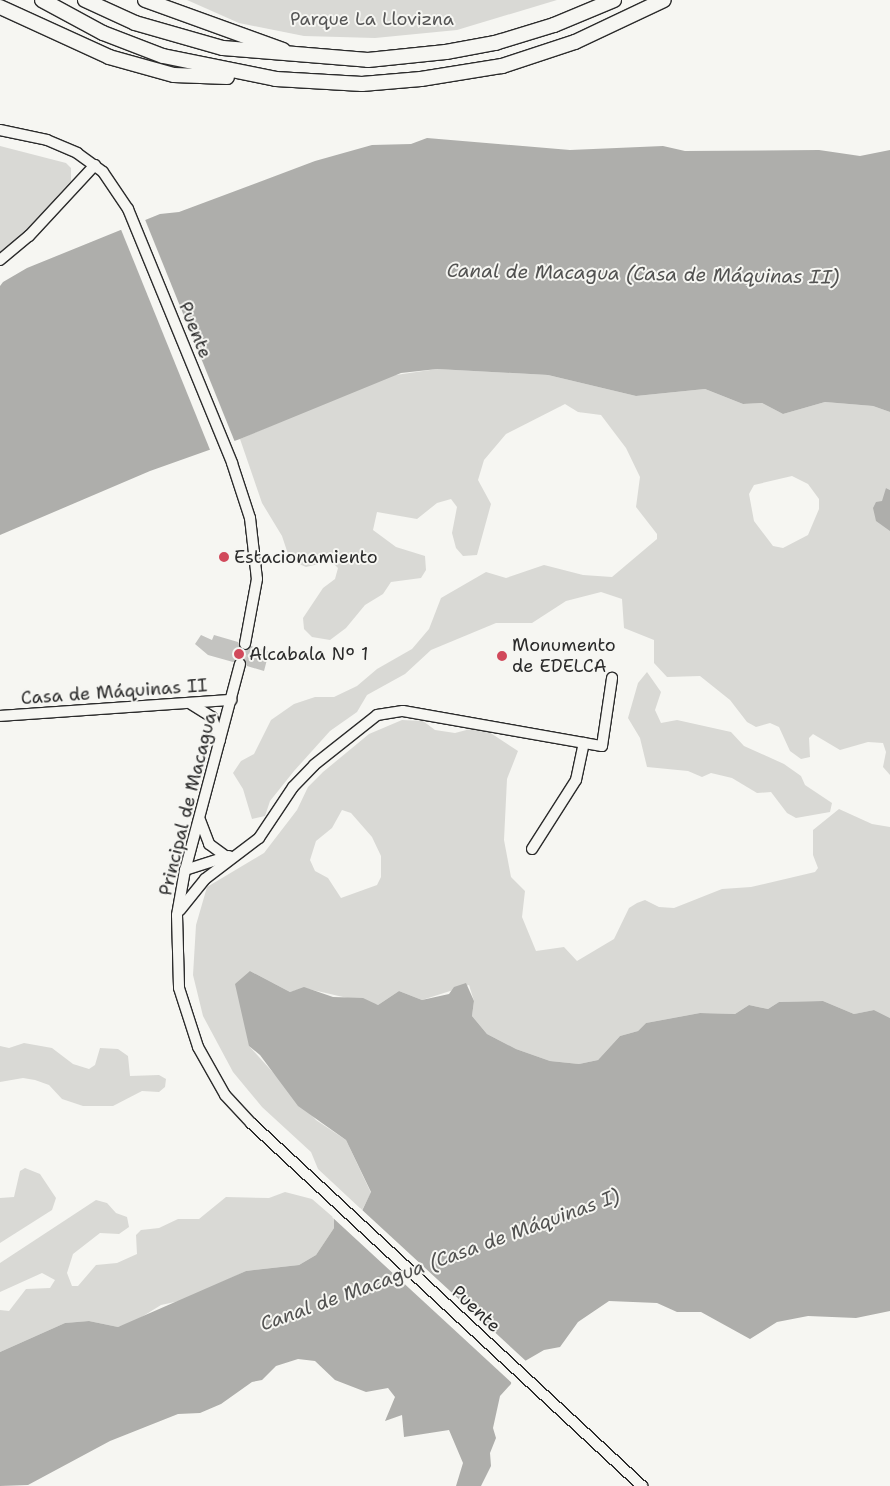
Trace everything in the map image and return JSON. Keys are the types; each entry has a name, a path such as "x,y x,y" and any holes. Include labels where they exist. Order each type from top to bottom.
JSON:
{"main road":[{"path":"42,0 129,44 245,75"},
{"path":"85,0 135,23 199,42 246,52 305,58 392,58 470,48 554,25 614,0"},
{"path":"145,0 190,20 305,58"},
{"path":"0,7 88,50 174,75 245,75 362,84 478,71 552,51 664,0"}],"street":[{"path":"0,130 64,146 94,165 29,236 0,260"},
{"name":"Puente","path":"94,165 128,209 232,464 250,518 256,559 256,594 245,644"},
{"name":"Principal de Macagua","path":"240,664 185,870 177,915 179,988 201,1053 238,1109 309,1177"},
{"path":"177,915 197,886 243,851 269,828 293,787 314,765 353,731 383,712 410,712 602,746 612,678"},
{"name":"Casa de Máquinas II","path":"0,716 231,700"},
{"path":"188,703 212,717 220,744"},
{"path":"532,849 576,780 584,743"},
{"path":"200,816 209,844 227,857"},
{"path":"185,870 243,851"},
{"name":"Puente","path":"309,1177 642,1486"}],"green space":[{"name":"Parque La Llovizna","path":"187,0 557,0 457,30 375,38 304,36 239,23"},
{"path":"0,146 66,163 71,168 71,181 20,237 0,252"},
{"path":"437,369 548,375 636,396 705,389 743,404 762,403 783,414 825,402 873,406 890,412 890,490 886,488 890,531 890,775 883,767 886,752 883,743 868,742 840,750 813,734 809,738 810,757 801,759 790,751 779,727 770,723 756,727 747,722 730,700 700,676 667,677 654,663 654,640 624,628 622,599 601,592 566,601 532,623 496,623 431,650 405,674 367,695 357,712 330,731 294,771 270,801 265,816 252,819 243,789 233,773 241,761 254,754 271,720 294,704 315,697 334,697 357,686 377,669 412,649 429,629 441,598 486,572 506,578 544,565 583,575 612,577 657,539 657,534 636,507 640,477 626,448 601,415 578,412 565,404 506,434 484,460 478,480 491,504 477,555 463,556 456,548 452,533 457,507 451,499 437,503 417,519 377,512 373,530 396,547 425,556 426,570 421,578 391,582 383,594 365,605 346,628 330,640 312,637 304,629 303,618 323,588 335,579 338,568 331,561 306,567 290,560 282,536 262,503 240,439 382,377","holes":["792,476 808,484 819,499 819,509 808,535 783,548 773,546 754,521 749,494 754,485"]},
{"path":"647,672 661,692 655,710 661,723 677,720 731,732 744,746 784,764 801,776 805,785 832,803 830,812 796,818 787,813 771,792 757,793 732,778 711,773 702,777 688,771 647,767 640,738 628,718 638,683"},
{"path":"402,720 423,721 435,730 455,733 474,728 489,732 518,751 507,779 504,840 511,877 525,891 522,917 536,951 564,947 577,961 614,939 629,908 645,900 659,907 674,908 722,889 751,887 815,872 818,868 813,855 813,830 839,809 872,824 890,827 890,1018 874,1010 854,1014 823,1001 779,1002 768,1009 749,1005 735,1014 700,1013 646,1023 638,1031 620,1036 598,1060 579,1064 550,1061 516,1049 487,1034 472,1016 474,1001 469,985 422,1000 399,991 378,1005 304,988 290,992 250,971 249,1046 316,1120 346,1140 371,1193 362,1210 318,1169 311,1152 262,1107 233,1072 203,1016 193,975 196,925 207,887 264,853 297,810 308,787 369,734","holes":["342,810 351,813 372,837 381,856 381,877 377,885 341,898 328,878 315,871 310,860 316,841 332,828"]},
{"path":"24,1043 52,1048 73,1064 89,1069 95,1065 100,1048 118,1049 128,1056 130,1076 159,1075 166,1079 165,1087 159,1092 142,1091 113,1106 83,1106 62,1099 49,1085 35,1080 23,1078 0,1082 0,1046 9,1048"},
{"path":"25,1168 40,1174 56,1198 52,1210 0,1243 0,1198 14,1197 20,1171"},
{"path":"285,1192 312,1199 334,1218 334,1228 316,1255 299,1265 246,1271 184,1300 161,1305 132,1323 118,1327 89,1321 65,1323 0,1352 0,1310 9,1311 26,1289 50,1288 55,1280 42,1273 0,1292 0,1263 96,1200 107,1203 116,1213 127,1217 129,1227 119,1234 100,1233 73,1254 67,1273 72,1286 78,1286 96,1265 117,1263 137,1254 136,1235 141,1230 159,1228 178,1219 199,1219 226,1197 269,1198"}],"water":[{"name":"Canal de Macagua (Casa de Máquinas II)","path":"427,138 570,150 663,146 685,151 819,150 860,156 890,150 890,412 873,406 825,402 783,414 762,403 743,404 705,389 636,396 548,375 437,369 401,373 240,439 150,471 0,535 0,286 3,282 27,268 160,214 179,212 315,161 372,145 411,144"},
{"path":"886,488 890,490 890,531 876,521 873,508 876,502 882,501"},
{"name":"Canal de Macagua (Casa de Máquinas I)","path":"250,971 290,992 304,987 333,997 363,998 378,1005 399,991 422,1000 449,994 454,987 466,983 474,1001 472,1016 487,1034 516,1049 550,1061 579,1064 598,1060 620,1036 638,1031 646,1023 700,1013 735,1014 749,1005 768,1009 779,1002 823,1001 854,1014 874,1010 890,1018 890,1311 856,1318 808,1316 777,1322 750,1339 701,1312 677,1312 657,1303 609,1301 578,1322 560,1347 544,1350 513,1368 511,1384 500,1396 493,1428 496,1438 490,1453 491,1466 481,1486 456,1486 463,1463 449,1430 404,1437 402,1415 385,1421 395,1397 388,1388 366,1392 335,1380 315,1361 298,1359 276,1366 262,1380 252,1382 221,1404 200,1413 178,1414 110,1441 28,1485 0,1486 0,1352 65,1323 89,1321 118,1327 246,1271 299,1265 316,1255 334,1228 334,1218 361,1213 371,1192 346,1140 298,1106 260,1055 249,1046 235,984"}],"pier":[{"path":"144,217 235,443 211,453 120,227"},
{"path":"360,1208 527,1362 515,1369 513,1384 332,1217"}],"building":[{"name":"Alcabala Nº 1","path":"201,635 212,640 214,635 238,642 243,651 251,646 269,652 264,671 247,666 242,658 233,662 208,655 195,644"}],"tunnel":[{"path":"240,664 245,644"}],"place":[{"name":"Estacionamiento","path":"224,557"},
{"name":"Alcabala Nº 1","path":"239,654"},
{"name":"Monumento de EDELCA","path":"502,656"}]}
